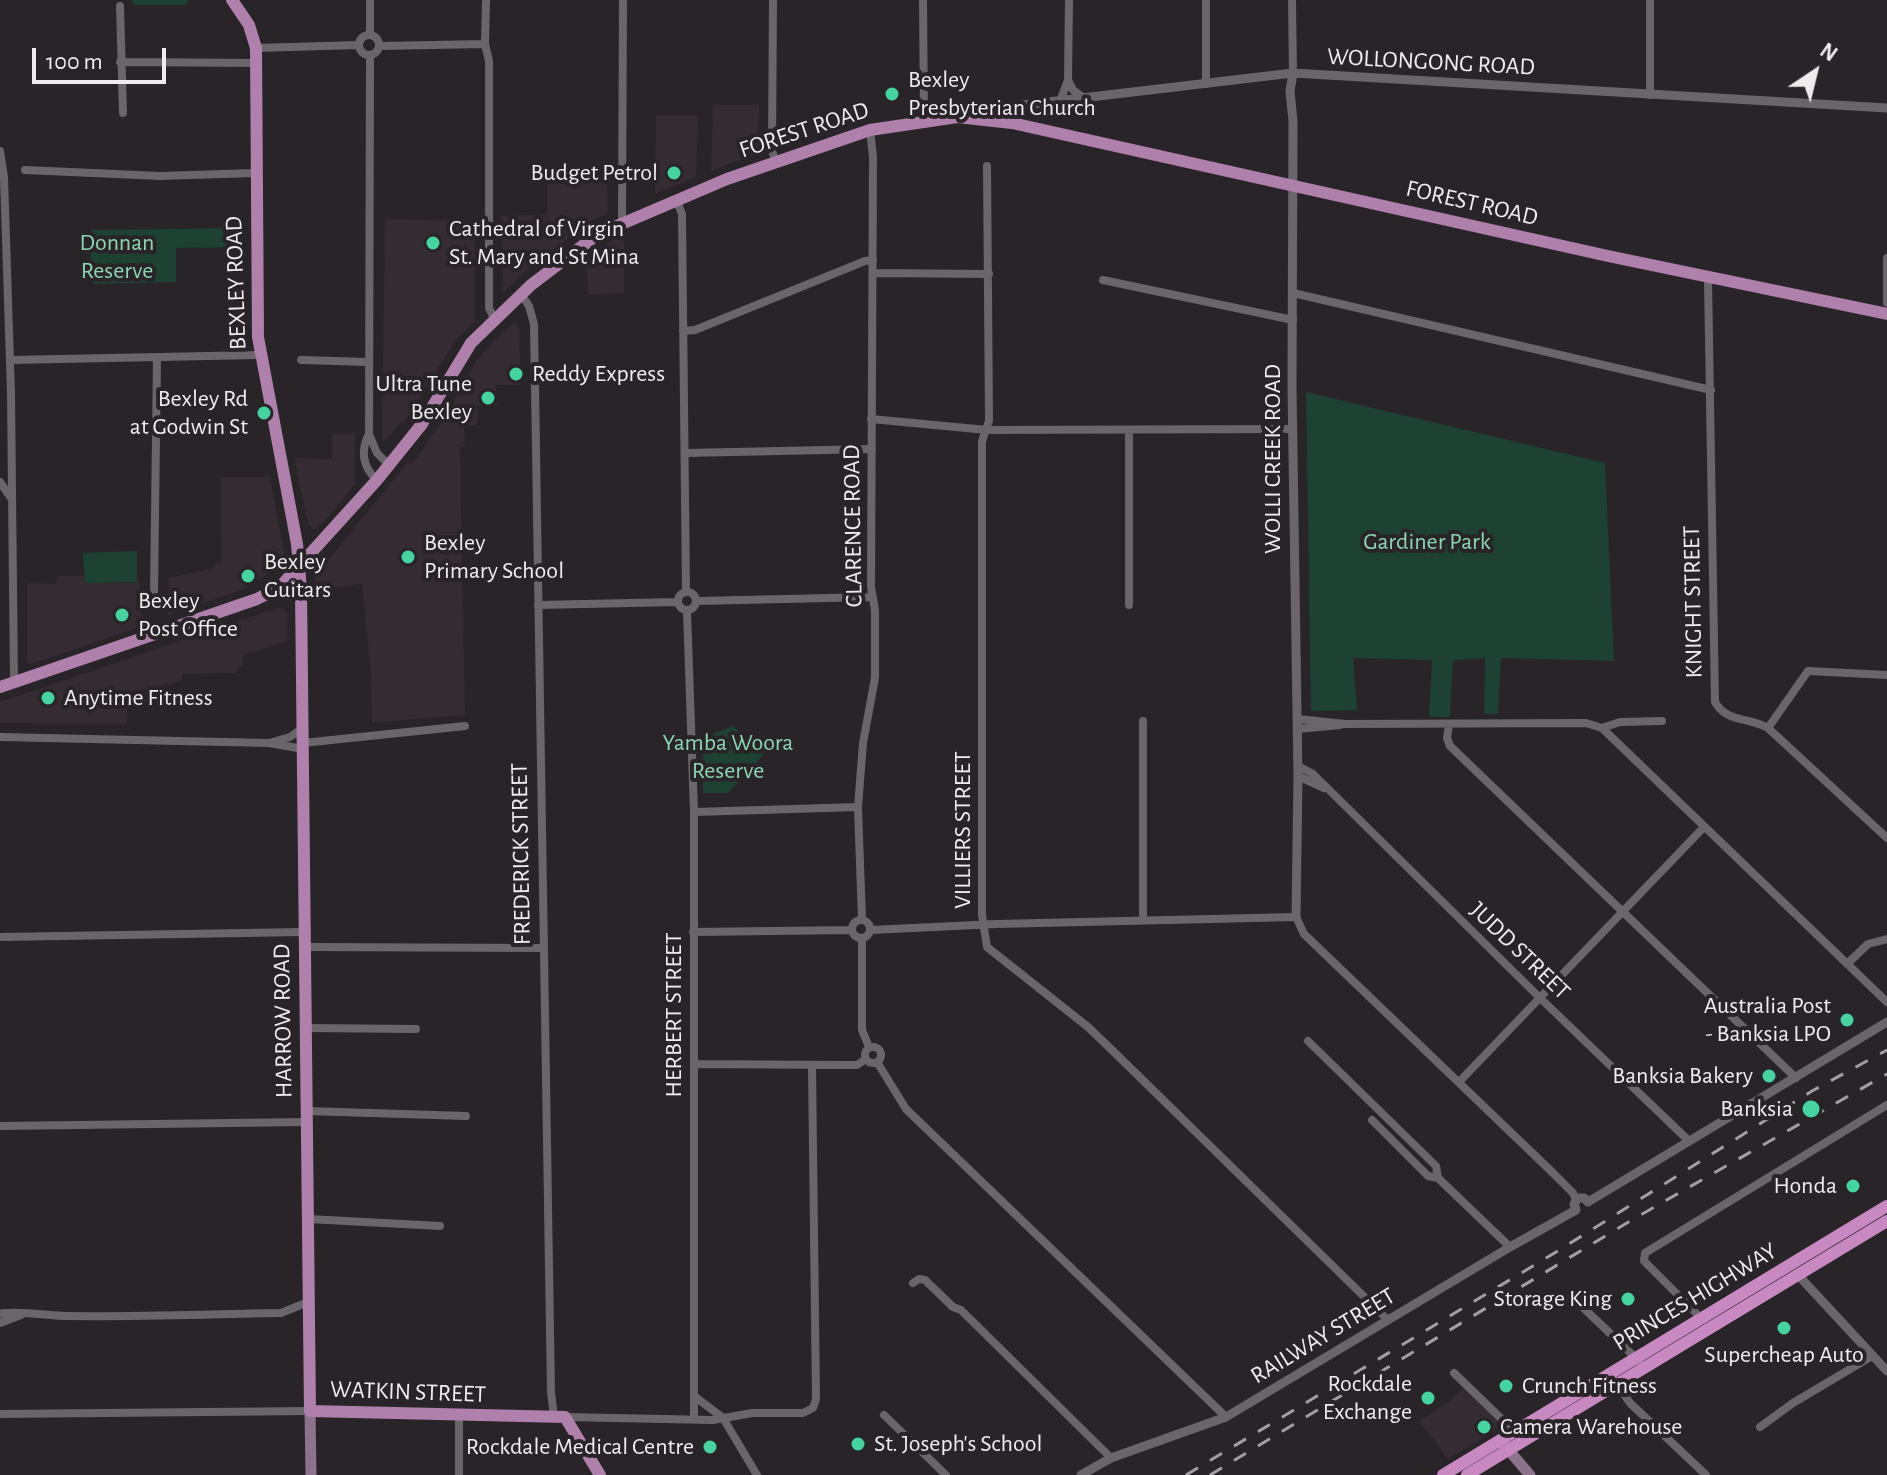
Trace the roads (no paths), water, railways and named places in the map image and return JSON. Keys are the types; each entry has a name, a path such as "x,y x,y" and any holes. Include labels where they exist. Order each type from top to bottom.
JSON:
{"highway":[{"name":"PRINCES HIGHWAY","path":"1707,1324 1887,1206"},
{"name":"PRINCES HIGHWAY","path":"1467,1475 1504,1446 1515,1432 1798,1275 1887,1221"},
{"name":"PRINCES HIGHWAY","path":"1443,1475 1504,1446 1613,1379"}],"main road":[{"name":"BEXLEY ROAD","path":"232,0 249,25 256,48 259,355 299,567"},
{"name":"FOREST ROAD","path":"0,687 257,599 280,587 377,480 422,424 466,350 521,294 591,239 676,199 870,130 924,120 976,118 1012,123 1708,278 1887,314"},
{"name":"HARROW ROAD","path":"299,567 311,1475"},
{"name":"WATKIN STREET","path":"310,1411 560,1417"},
{"name":"FREDERICK STREET","path":"560,1417 600,1475"},
{"path":"1504,1446 1530,1475"}],"street":[{"path":"370,0 370,35"},
{"path":"486,0 485,44 489,61 489,308 495,320"},
{"path":"622,222 623,0"},
{"path":"773,0 772,151 776,162"},
{"path":"923,0 924,120"},
{"path":"1061,99 1068,80 1069,0"},
{"path":"1206,0 1206,84"},
{"name":"WOLLI CREEK ROAD","path":"1292,0 1293,73 1290,86 1293,121 1293,429 1298,724 1296,917"},
{"path":"1650,0 1650,95"},
{"path":"120,6 123,113"},
{"path":"370,55 363,53 359,45 361,38 370,35 377,38 379,46"},
{"path":"389,465 377,453 369,434 370,55 379,46 485,44"},
{"path":"256,48 359,45"},
{"path":"120,62 256,63"},
{"name":"WOLLONGONG ROAD","path":"976,118 1006,107 1061,99 1085,99 1293,73 1887,108"},
{"path":"1068,80 1073,90 1085,99"},
{"name":"CLARENCE ROAD","path":"862,920 858,807 863,743 875,678 870,130"},
{"path":"0,151 4,177 10,360 14,683"},
{"name":"VILLIERS STREET","path":"987,166 987,430 982,441 982,925 987,947 1088,1027 1388,1320"},
{"path":"25,170 160,176 255,173"},
{"path":"676,199 682,214 686,592"},
{"path":"1887,258 1887,303"},
{"path":"683,331 695,330 873,260"},
{"path":"873,273 989,274"},
{"name":"KNIGHT STREET","path":"1708,278 1715,702 1731,718 1755,722 1768,728 1887,838"},
{"path":"1103,280 1293,320"},
{"path":"1293,293 1711,390"},
{"name":"FREDERICK STREET","path":"521,294 532,312 534,324 551,1392 560,1417"},
{"path":"10,360 259,355"},
{"path":"154,595 157,358"},
{"path":"301,360 367,362"},
{"path":"871,419 987,430 1293,429"},
{"path":"1,466 9,453 11,428"},
{"path":"1129,430 1129,605"},
{"path":"369,434 364,443 365,464 377,480"},
{"path":"686,453 872,449"},
{"path":"0,482 9,493 12,507"},
{"path":"686,592 693,594 696,601 694,608 687,611 680,608 677,602 680,595 686,592"},
{"path":"696,601 873,597"},
{"path":"538,605 677,602"},
{"name":"HERBERT STREET","path":"687,611 694,812 694,1419"},
{"path":"1768,728 1808,671 1887,675"},
{"path":"1143,721 1143,920"},
{"path":"1602,728 1628,721 1662,721"},
{"path":"1298,724 1586,723 1602,728 1887,1002"},
{"path":"1449,725 1447,738 1450,746 1796,1078"},
{"path":"0,737 269,743 290,749 465,726"},
{"path":"269,743 290,737 303,728"},
{"name":"JUDD STREET","path":"1298,771 1313,774 1689,1141"},
{"path":"694,812 858,807"},
{"path":"1459,1082 1704,827"},
{"path":"871,930 1296,917 1304,934 1573,1193 1576,1205"},
{"path":"862,920 868,923 871,930 862,939 855,937 852,930 854,923 862,920"},
{"path":"693,932 852,930"},
{"path":"0,937 304,932"},
{"path":"862,939 862,1030 869,1047"},
{"path":"1847,964 1868,944 1887,939"},
{"path":"304,947 544,948"},
{"path":"1689,1141 1887,1022"},
{"path":"306,1028 416,1029"},
{"path":"1308,1041 1436,1166 1438,1178"},
{"path":"869,1047 864,1055 866,1059 877,1062"},
{"path":"869,1047 880,1051 881,1057 877,1062"},
{"path":"695,1064 857,1065 866,1059"},
{"path":"877,1062 906,1109 1226,1417"},
{"name":"WATKIN STREET","path":"560,1417 723,1418 752,1413 803,1413 813,1408 816,1399 812,1066"},
{"path":"1707,1324 1647,1264 1644,1257 1648,1250 1887,1105"},
{"path":"0,1126 307,1117 466,1116"},
{"path":"1372,1120 1428,1176 1438,1178 1510,1247"},
{"name":"RAILWAY STREET","path":"1081,1475 1111,1458 1226,1417 1576,1205 1585,1212 1588,1202 1689,1141"},
{"path":"308,1219 440,1226"},
{"path":"1798,1275 1887,1371"},
{"path":"913,1283 919,1279 925,1280 953,1307 961,1310 1111,1458"},
{"path":"1572,1297 1641,1363"},
{"path":"0,1314 281,1313 308,1302"},
{"path":"0,1323 22,1315"},
{"path":"1760,1427 1793,1403 1872,1356"},
{"path":"1454,1373 1515,1432"},
{"path":"1613,1379 1630,1403 1706,1475"},
{"path":"694,1396 723,1418 757,1475"},
{"name":"WATKIN STREET","path":"0,1414 310,1411"},
{"path":"884,1415 946,1475"},
{"path":"459,1416 459,1475"}],"railway":[{"path":"1186,1475 1561,1249 1812,1091 1887,1050"},
{"path":"1210,1475 1630,1221 1887,1074"}],"place":[{"name":"Bexley Presbyterian Church","path":"892,94"},
{"name":"Budget Petrol","path":"674,173"},
{"name":"Cathedral of Virgin St. Mary and St Mina","path":"433,243"},
{"name":"Reddy Express","path":"516,374"},
{"name":"Ultra Tune Bexley","path":"488,398"},
{"name":"Bexley Rd at Godwin St","path":"264,413"},
{"name":"Bexley Primary School","path":"408,557"},
{"name":"Bexley Guitars","path":"248,576"},
{"name":"Bexley Post Office","path":"122,615"},
{"name":"Anytime Fitness","path":"48,698"},
{"name":"Australia Post - Banksia LPO","path":"1847,1020"},
{"name":"Banksia Bakery","path":"1769,1076"},
{"name":"Banksia","path":"1811,1109"},
{"name":"Honda","path":"1853,1186"},
{"name":"Storage King","path":"1628,1299"},
{"name":"Supercheap Auto","path":"1784,1328"},
{"name":"Crunch Fitness","path":"1506,1386"},
{"name":"Rockdale Exchange","path":"1428,1398"},
{"name":"Camera Warehouse","path":"1484,1427"},
{"name":"St. Joseph's School","path":"858,1444"},
{"name":"Rockdale Medical Centre","path":"710,1447"}],"park label":[{"name":"Donnan Reserve","path":"117,257"},
{"name":"Gardiner Park","path":"1427,542"},
{"name":"Yamba Woora Reserve","path":"728,757"}]}
